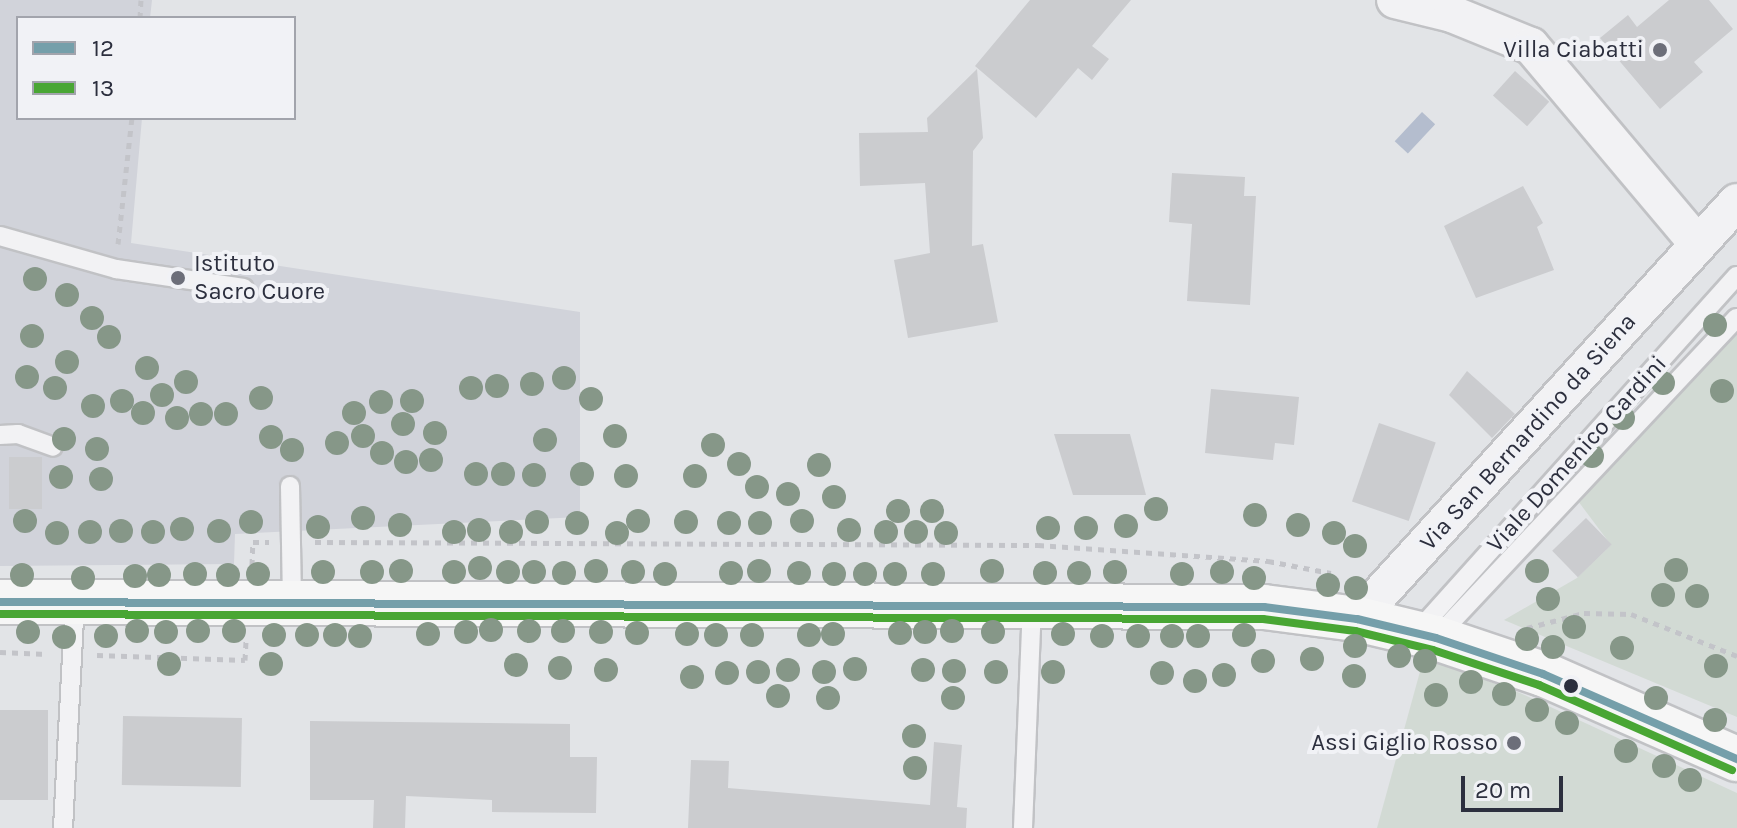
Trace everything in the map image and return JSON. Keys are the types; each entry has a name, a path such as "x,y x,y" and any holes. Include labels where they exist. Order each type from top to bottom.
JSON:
{"main road":[{"path":"0,602 1196,604 1357,619 1426,635 1543,674 1737,759"}],"street":[{"path":"1395,0 1452,14 1531,46 1697,243"},
{"name":"Via San Bernardino da Siena","path":"1357,619 1737,202"}],"lane":[{"path":"0,236 116,269 244,288"},
{"name":"Viale Domenico Cardini","path":"1426,635 1737,276"},
{"name":"Viale Domenico Cardini","path":"1426,635 1737,318"},
{"path":"0,435 18,434 53,447"},
{"path":"290,486 292,602"},
{"path":"63,828 75,602"},
{"path":"1023,828 1032,604"}],"path":[{"path":"116,269 132,120"},
{"path":"1522,629 1584,613 1631,614 1737,656"}],"shaded area":[{"name":"Istituto Sacro Cuore","path":"0,0 152,0 150,16 16,16 16,120 142,120 131,243 580,312 580,517 235,534 234,564 0,566"},
{"path":"1737,318 1737,717 1504,620 1577,578 1611,545 1572,493"},
{"name":"Assi Giglio Rosso","path":"1424,657 1520,693 1737,793 1737,828 1377,828"}],"water":[{"path":"1422,112 1435,124 1408,154 1395,141"}],"building":[{"path":"1030,0 1131,0 1092,46 1109,59 1092,80 1078,68 1036,118 975,66"},
{"name":"Villa Ciabatti","path":"1669,0 1709,0 1733,29 1694,62 1703,72 1660,109 1600,38 1628,15 1637,27"},
{"path":"977,69 983,138 973,151 972,246 983,244 998,322 908,338 894,260 930,253 925,183 860,186 859,133 928,132 927,118"},
{"path":"1515,71 1549,102 1527,126 1493,96"},
{"path":"1172,173 1245,177 1244,196 1256,196 1250,305 1187,301 1192,224 1169,222"},
{"path":"1523,186 1543,223 1537,227 1554,270 1476,298 1444,226"},
{"path":"1467,371 1515,414 1492,438 1449,395"},
{"path":"1211,389 1299,397 1294,445 1275,443 1273,460 1205,453"},
{"path":"1379,423 1436,443 1409,521 1352,501"},
{"path":"1054,434 1130,434 1146,495 1073,495"},
{"path":"9,457 42,457 42,509 9,509"},
{"path":"1586,518 1612,545 1578,577 1552,551"},
{"path":"0,710 48,710 48,800 0,800"},
{"path":"123,716 242,718 241,787 122,785"},
{"path":"310,721 570,724 570,757 597,757 596,813 492,812 492,800 406,796 405,828 373,828 374,800 310,800"},
{"path":"934,742 962,745 957,807 967,808 966,828 688,828 691,760 729,761 728,788 930,805"}],"transit line":[{"name":"12","path":"0,602 1264,607 1357,619 1436,638 1543,674 1737,759"},
{"name":"13","path":"0,614 1263,619 1355,631 1433,650 1539,685 1732,770"}],"place":[{"name":"Villa Ciabatti","path":"1660,50"},
{"name":"Istituto Sacro Cuore","path":"178,278"},
{"name":"Assi Giglio Rosso","path":"1514,743"}]}
